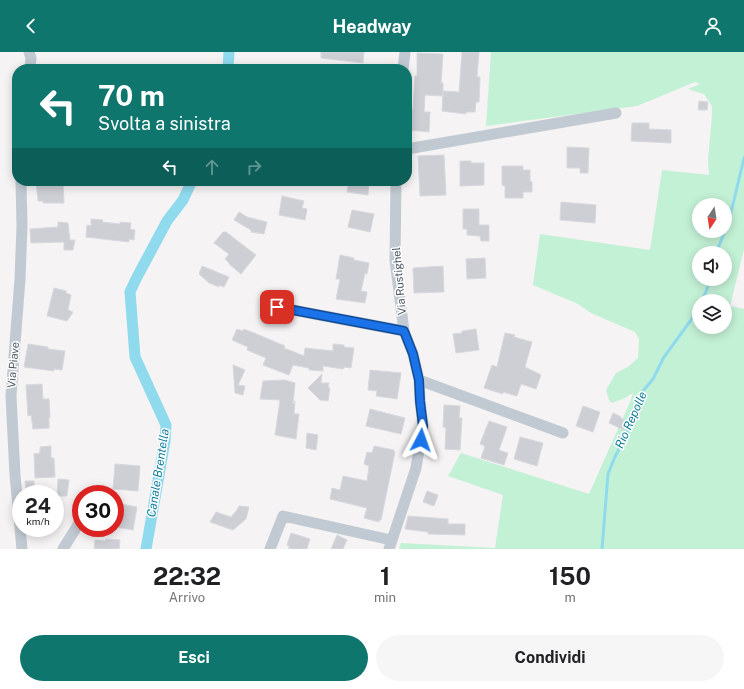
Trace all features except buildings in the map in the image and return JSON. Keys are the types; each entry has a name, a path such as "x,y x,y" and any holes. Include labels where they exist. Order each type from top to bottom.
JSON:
{"street":[{"path":"29,52 31,58 30,64"},
{"path":"404,64 405,52"},
{"path":"412,148 616,113"},
{"name":"Via Piave","path":"21,186 22,226 20,279 10,396 19,529 22,549"},
{"name":"Via Rustighel","path":"270,549 283,516 390,545 416,468 423,426 419,380 413,354 404,331 395,260 396,186"},
{"path":"277,307 404,331"},
{"path":"419,380 563,433"},
{"path":"63,549 72,534"}],"green space":[{"path":"491,52 744,52 744,249 732,298 732,294 692,294 692,334 732,334 732,306 744,309 744,549 399,549 401,543 495,548 503,495 448,476 461,453 589,494 633,393 612,403 609,400 606,390 616,373 628,367 638,358 639,339 635,332 591,313 578,304 533,285 540,234 650,250 662,170 709,175 708,161 712,106 704,94 688,89 700,84 695,82 637,106 486,126"}],"waterway":[{"name":"Canale Brentella","path":"228,64 229,52"},
{"name":"Rio Repolle","path":"732,208 744,158"},
{"name":"Canale Brentella","path":"146,549 165,441 166,425 135,357 130,292 167,221 183,200 190,186"},
{"name":"Rio Repolle","path":"719,246 722,238"},
{"name":"Rio Repolle","path":"705,294 708,286"},
{"name":"Rio Repolle","path":"602,549 608,474 631,424 643,391 653,379 664,357 692,318"}],"route":[{"path":"277,307 404,331 413,354 419,380 423,426 421,440"}]}
